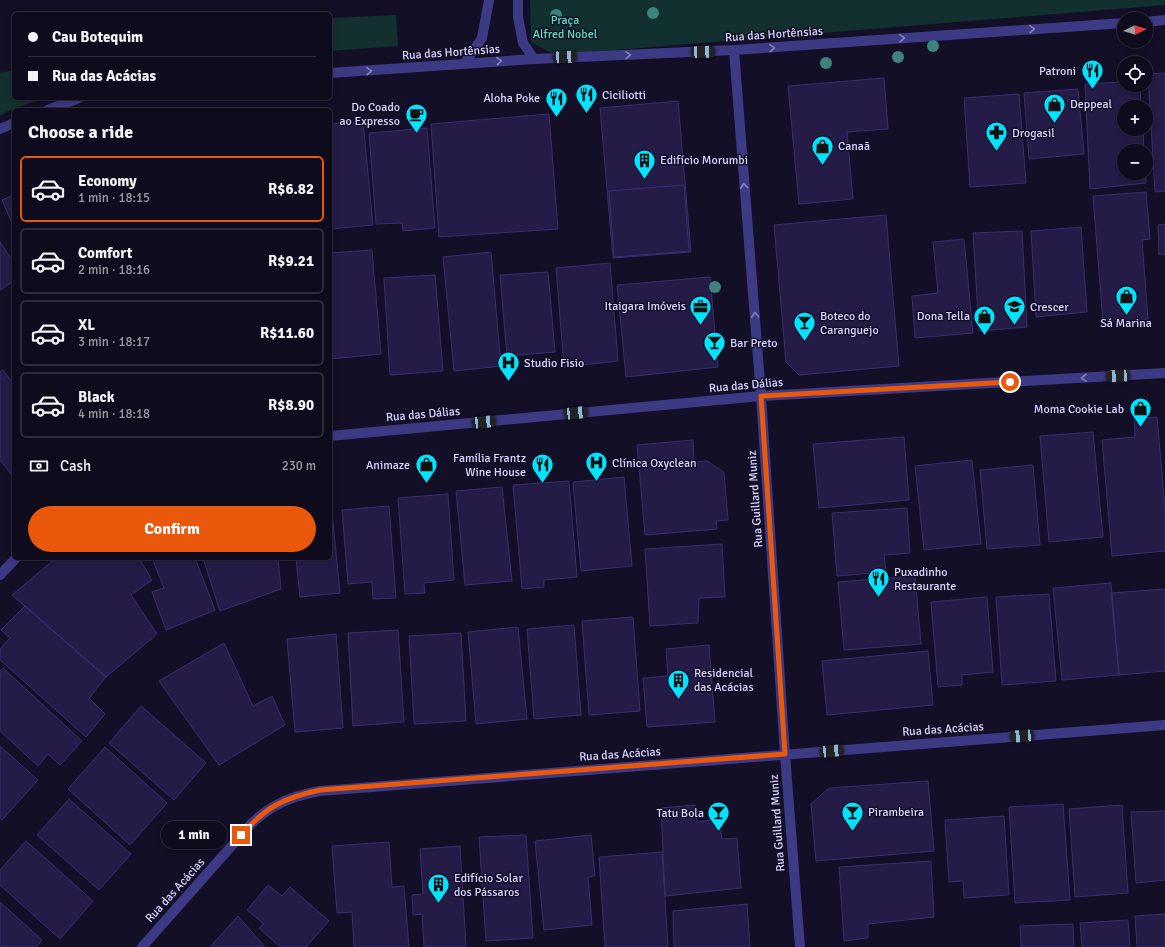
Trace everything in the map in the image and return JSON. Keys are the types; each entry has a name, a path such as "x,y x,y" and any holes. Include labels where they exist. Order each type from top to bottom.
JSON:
{"street":[{"path":"464,64 482,38 489,0"},
{"path":"518,0 518,18 523,43 534,59"},
{"path":"1153,21 1165,20"},
{"name":"Rua das Hortênsias","path":"332,73 534,59 734,50 1117,23"},
{"name":"Rua Guillard Muniz","path":"734,50 761,396 785,754 800,947"},
{"path":"53,108 74,100"},
{"path":"0,129 12,124"},
{"name":"Rua das Dálias","path":"332,436 761,396 1165,373"},
{"path":"0,575 14,560"},
{"name":"Rua das Acácias","path":"142,947 251,824 264,812 278,803 320,790 1165,725"}],"green space":[{"name":"Praça Alfred Nobel","path":"530,0 1165,0 1165,5 555,55 531,42"},
{"path":"396,15 398,46 332,51 332,18"},
{"path":"12,70 12,100 38,100 16,108 12,108 12,110 0,116 0,71 1,73"}],"building":[{"path":"1165,73 1165,191 1155,192 1152,136 1153,136 1153,100 1150,100 1149,92 1153,92 1153,74"},
{"name":"Canaã","path":"884,78 888,129 847,132 853,199 799,204 788,86"},
{"path":"1117,82 1117,92 1140,92 1141,100 1117,100 1117,136 1143,136 1144,144 1117,144 1117,180 1146,180 1146,183 1090,189 1085,84"},
{"name":"Deppeal","path":"1078,89 1084,154 1029,159 1024,93"},
{"name":"Drogasil","path":"1019,94 1026,183 970,187 964,98"},
{"name":"Edifício Morumbi","path":"678,101 691,252 613,258 600,108"},
{"path":"549,114 558,229 439,237 431,124"},
{"path":"363,122 373,225 332,229 332,124"},
{"path":"427,128 435,228 403,231 402,223 376,224 369,133"},
{"path":"684,185 689,251 614,257 609,191"},
{"path":"1146,192 1150,239 1142,240 1148,319 1103,323 1093,196"},
{"path":"12,196 12,223 2,200"},
{"path":"886,215 899,366 799,375 786,362 774,225"},
{"path":"1165,224 1165,254 1159,255 1158,225"},
{"path":"1081,227 1087,312 1036,317 1031,231"},
{"path":"1022,231 1027,327 979,331 973,233"},
{"path":"964,239 973,333 915,338 912,296 938,293 933,242"},
{"path":"0,242 12,260 12,282 0,290"},
{"path":"372,250 381,354 332,359 332,253"},
{"path":"491,252 501,366 454,371 443,257"},
{"path":"610,263 618,361 564,367 556,268"},
{"path":"548,272 555,352 507,356 500,275"},
{"path":"435,275 443,371 390,375 384,278"},
{"path":"710,277 718,367 626,377 617,285"},
{"path":"3,370 12,382 12,475 0,460 0,372"},
{"path":"1157,417 1165,508 1165,551 1112,556 1102,440 1135,437 1134,419"},
{"path":"1093,432 1103,537 1049,542 1040,436"},
{"path":"904,437 909,500 819,508 813,444"},
{"path":"693,440 694,462 707,461 724,472 728,520 716,521 717,529 645,535 637,445"},
{"path":"972,460 981,544 924,550 915,466"},
{"path":"1033,465 1040,545 987,549 980,470"},
{"path":"624,477 632,566 581,571 573,482"},
{"path":"569,481 577,577 544,580 544,587 522,589 513,485"},
{"path":"502,487 512,581 465,585 456,491"},
{"path":"448,494 454,580 424,583 425,593 405,594 398,498"},
{"path":"389,506 396,598 373,599 372,582 348,584 342,510"},
{"path":"907,508 910,553 884,555 886,572 837,576 832,513"},
{"path":"332,512 340,593 300,597 296,560 332,560"},
{"path":"722,544 725,597 699,598 698,623 650,626 645,549"},
{"path":"54,560 140,560 152,580 131,595 157,634 106,677 12,595"},
{"path":"153,560 196,560 215,610 166,630 152,592 164,588"},
{"path":"204,560 278,560 281,589 220,611"},
{"name":"Puxadinho Restaurante","path":"915,576 921,644 844,650 838,582"},
{"path":"1111,583 1119,675 1062,680 1053,588"},
{"path":"1165,589 1165,671 1119,675 1111,593"},
{"path":"1049,594 1056,681 1002,685 996,597"},
{"path":"987,597 993,672 962,675 962,685 938,687 931,602"},
{"path":"25,606 106,677 89,698 105,714 86,737 0,660 0,649 10,638 1,630"},
{"path":"633,617 640,711 589,715 582,621"},
{"path":"574,625 581,715 534,719 527,629"},
{"path":"518,627 527,719 476,724 468,632"},
{"path":"398,630 404,722 353,726 348,633"},
{"path":"461,633 466,721 414,724 409,636"},
{"path":"336,634 343,728 295,732 287,639"},
{"path":"224,643 253,706 272,696 285,725 219,765 159,681"},
{"name":"Residencial das Acácias","path":"709,645 715,722 647,727 643,678 668,676 666,649"},
{"path":"928,651 933,705 827,715 822,661"},
{"path":"3,668 82,741 60,765 48,754 38,766 0,731 0,671"},
{"path":"141,706 206,763 174,800 109,743"},
{"path":"0,746 38,780 2,820 0,818"},
{"path":"105,747 167,803 130,845 68,789"},
{"path":"928,781 934,851 816,861 811,804 829,788"},
{"path":"69,799 131,854 99,890 37,835"},
{"path":"1063,804 1070,900 1015,903 1009,807"},
{"path":"695,805 697,822 719,819 722,839 737,838 741,888 665,896 661,808"},
{"path":"1122,805 1128,893 1075,897 1069,809"},
{"path":"1165,811 1165,880 1136,883 1131,812"},
{"path":"1004,816 1009,895 964,898 963,881 949,882 945,820"},
{"path":"526,835 533,938 486,941 479,837"},
{"path":"591,835 595,876 588,877 592,925 544,930 535,841"},
{"path":"26,841 93,901 60,939 0,885 0,870"},
{"path":"389,842 392,887 404,886 409,947 354,947 352,912 337,913 332,846"},
{"name":"Edifício Solar dos Pássaros","path":"460,846 466,947 424,947 422,914 413,915 412,895 423,894 420,849"},
{"path":"662,852 668,947 605,947 599,857"},
{"path":"931,861 934,917 868,924 868,938 844,941 839,867"},
{"path":"268,885 282,896 290,887 329,921 306,947 280,947 259,928 264,924 247,910"},
{"path":"0,902 42,940 36,947 0,947"},
{"path":"747,904 750,947 674,947 673,911"},
{"path":"1165,914 1165,947 1137,947 1135,916"},
{"path":"238,916 265,947 210,947"},
{"path":"1128,920 1130,947 1082,947 1080,923"},
{"path":"1073,924 1074,947 1021,947 1020,926"}],"place":[{"name":"Patroni","path":"1092,90"},
{"name":"Ciciliotti","path":"587,114"},
{"name":"Aloha Poke","path":"556,118"},
{"name":"Deppeal","path":"1054,124"},
{"name":"Do Coado ao Expresso","path":"416,134"},
{"name":"Drogasil","path":"996,152"},
{"name":"Canaã","path":"823,166"},
{"name":"Edifício Morumbi","path":"645,180"},
{"name":"Sá Marina","path":"1126,316"},
{"name":"Itaigara Imóveis","path":"701,326"},
{"name":"Crescer","path":"1015,326"},
{"name":"Dona Tella","path":"985,336"},
{"name":"Boteco do Caranguejo","path":"805,342"},
{"name":"Bar Preto","path":"715,362"},
{"name":"Studio Fisio","path":"509,382"},
{"name":"Moma Cookie Lab","path":"1140,428"},
{"name":"Clínica Oxyclean","path":"597,482"},
{"name":"Animaze","path":"426,484"},
{"name":"Família Frantz Wine House","path":"542,484"},
{"name":"Puxadinho Restaurante","path":"879,598"},
{"name":"Residencial das Acácias","path":"679,700"},
{"name":"Tatu Bola","path":"719,832"},
{"name":"Pirambeira","path":"852,832"},
{"name":"Edifício Solar dos Pássaros","path":"438,904"}],"route":[{"path":"241,835 264,812 278,803 320,790 785,754 761,396 1010,382"}]}
